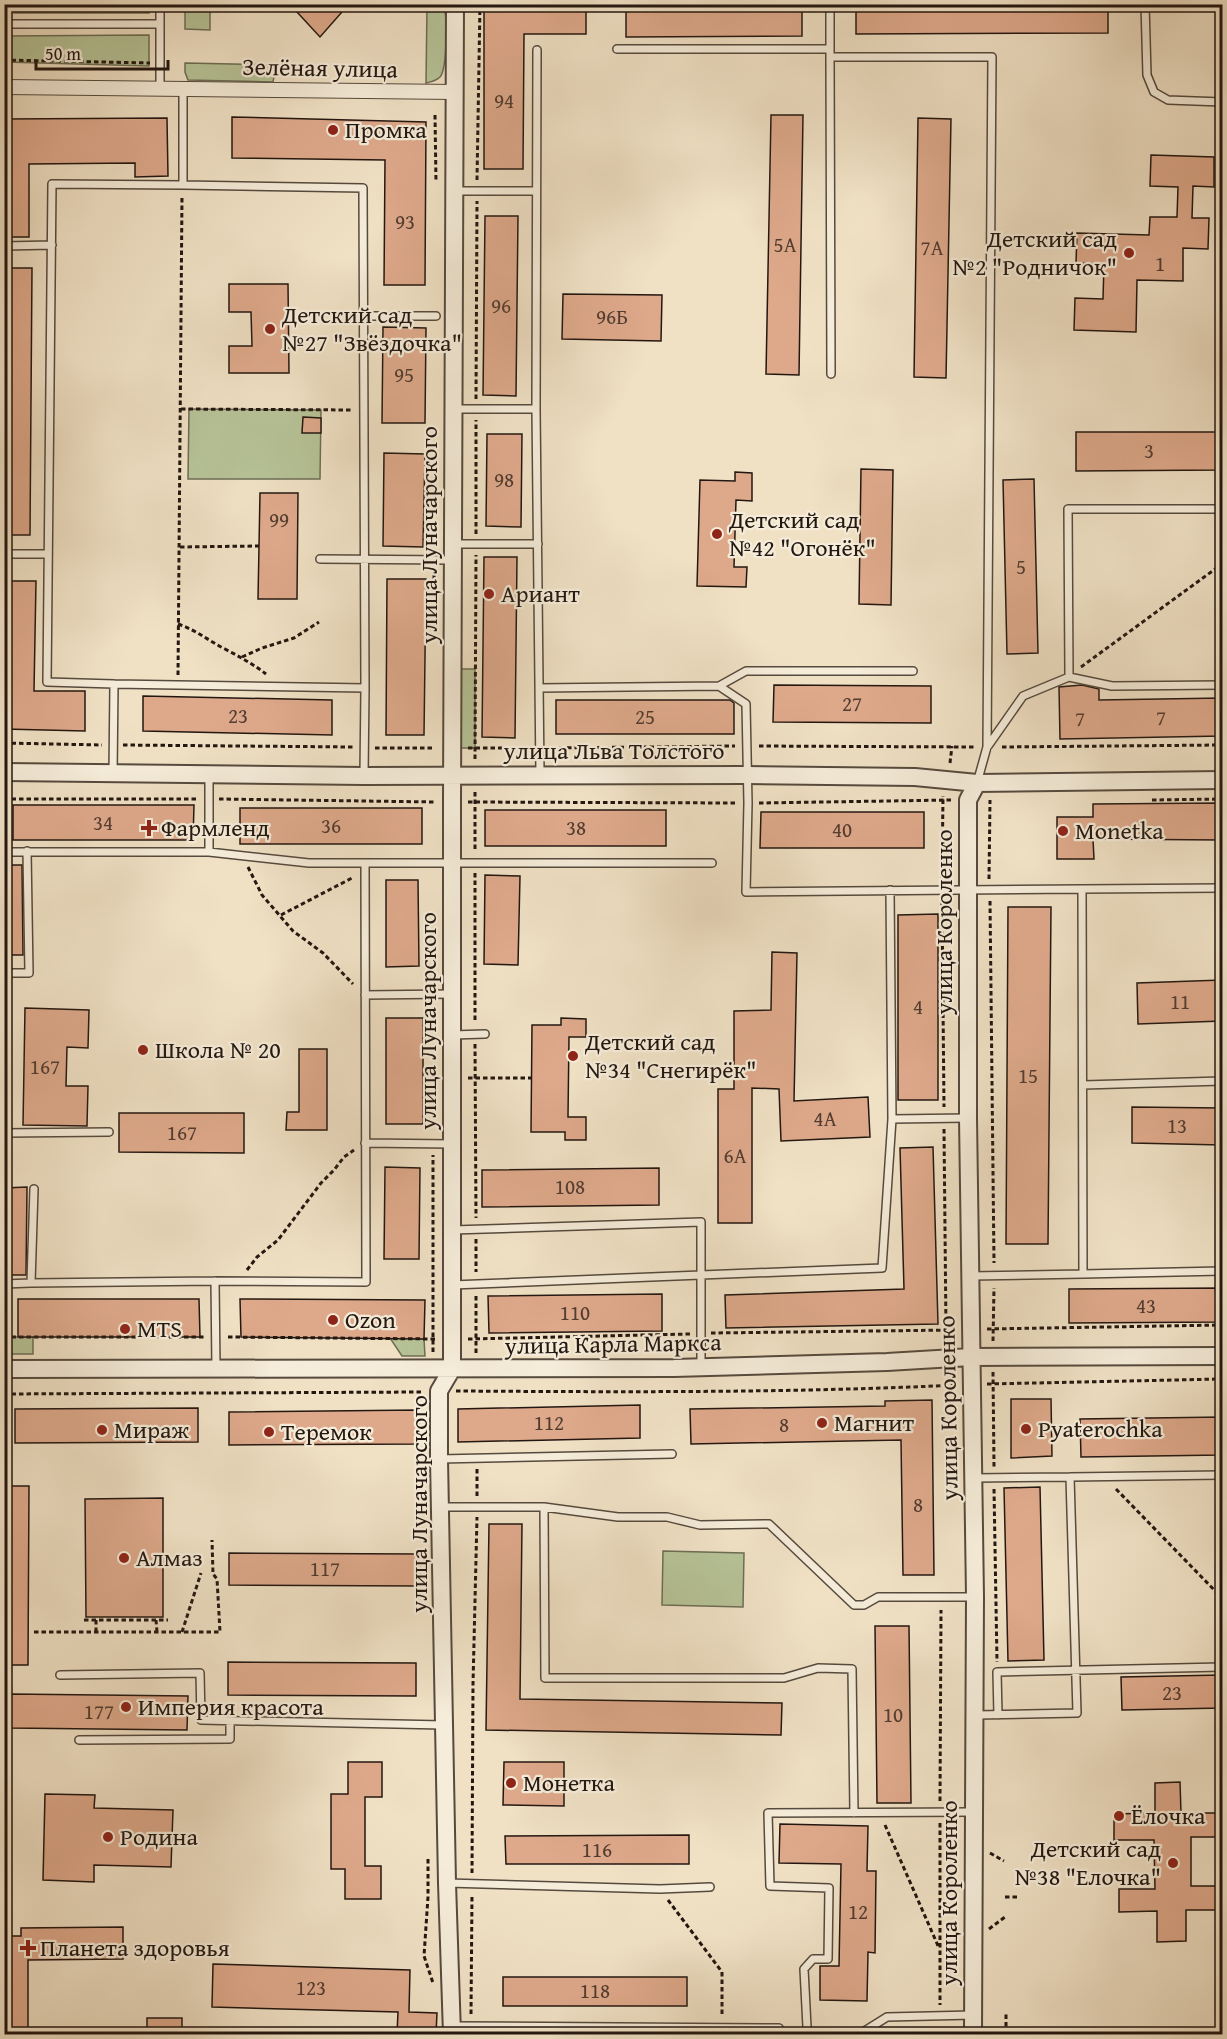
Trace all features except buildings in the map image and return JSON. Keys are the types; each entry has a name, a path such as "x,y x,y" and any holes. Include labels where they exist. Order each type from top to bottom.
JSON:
{"street":[{"name":"улица Луначарского","path":"452,2030 438,1459 439,1391 452,1369 455,4"},
{"name":"Зелёная улица","path":"4,87 455,92"},
{"name":"улица Льва Толстого","path":"4,772 363,776 747,775 915,777 977,783 1222,780"},
{"name":"улица Короленко","path":"972,2034 975,1597 973,1478 964,1384 971,1357 968,800 977,783"},
{"name":"улица Карла Маркса","path":"4,1369 701,1368 971,1357 1222,1356"}],"lane":[{"path":"160,4 160,89"},
{"path":"830,4 831,374"},
{"path":"1144,4 1147,75 1154,92 1168,100 1222,102"},
{"path":"4,24 160,24"},
{"path":"617,49 830,48"},
{"path":"537,50 536,410 540,776"},
{"path":"830,57 992,57 987,747 977,783"},
{"path":"183,89 183,186"},
{"path":"363,776 365,688 365,559 363,188 52,184 47,682 365,688"},
{"path":"454,190 536,191"},
{"path":"4,246 52,246"},
{"path":"363,316 436,316"},
{"path":"453,409 536,410"},
{"path":"1069,677 1068,509 1222,509"},
{"path":"320,559 365,559 538,544"},
{"path":"4,554 47,554"},
{"path":"539,688 719,686 747,671 913,671"},
{"path":"987,747 1023,696 1069,677 1112,686 1222,684"},
{"path":"113,774 114,684"},
{"path":"719,686 746,704 748,803 746,892 1222,888"},
{"path":"209,775 209,852"},
{"path":"4,973 29,974 27,851"},
{"path":"4,852 209,852 309,863 712,863"},
{"path":"4,1284 215,1281 366,1282 365,863"},
{"path":"1082,889 1083,1275"},
{"path":"452,1285 882,1268 892,1119 890,890"},
{"path":"365,995 452,994"},
{"path":"452,1035 485,1035"},
{"path":"1083,1085 1222,1081"},
{"path":"892,1119 968,1118"},
{"path":"4,1133 110,1132"},
{"path":"364,1143 452,1144"},
{"path":"31,1283 34,1189"},
{"path":"452,1230 701,1222 701,1368"},
{"path":"970,1276 1222,1271"},
{"path":"215,1281 216,1369"},
{"path":"438,1459 672,1454"},
{"path":"973,1478 1222,1475"},
{"path":"975,1715 1077,1713 1070,1477"},
{"path":"439,1507 544,1507 618,1517 667,1517 700,1525 769,1524 854,1605 864,1605 878,1597 975,1597"},
{"path":"544,1507 545,1678 784,1678 818,1668 852,1669 854,1813"},
{"path":"998,1715 998,1672 1222,1667"},
{"path":"60,1675 200,1673 201,1720 443,1725"},
{"path":"79,1740 230,1739 230,1720"},
{"path":"807,2027 804,1969 813,1959 828,1959 830,1888 770,1886 768,1813 974,1812"},
{"path":"447,1883 660,1889 710,1887"},
{"path":"863,2032 888,2017 973,2015"},
{"path":"452,2030 470,2027 779,2028"}],"path":[{"path":"4,60 160,63"},
{"path":"178,686 183,186"},
{"path":"181,409 363,410"},
{"path":"179,547 259,546"},
{"path":"1069,677 1222,564"},
{"path":"242,657 294,638 319,622"},
{"path":"178,624 192,629 242,657 281,687"},
{"path":"4,743 364,748 1222,745"},
{"path":"952,746 948,780 942,800 946,1330 964,1384"},
{"path":"4,799 748,803 990,800 993,1383 998,1672"},
{"path":"1141,800 1222,800"},
{"path":"475,802 476,1369"},
{"path":"243,856 262,895 293,931 323,953 365,995"},
{"path":"281,916 344,883 355,876 365,863"},
{"path":"452,1078 532,1078"},
{"path":"239,1281 257,1257 278,1240 344,1156 364,1143"},
{"path":"433,1144 433,1369"},
{"path":"4,1337 476,1340 702,1333"},
{"path":"4,1394 673,1392 1222,1379"},
{"path":"470,2027 472,1684 478,1458"},
{"path":"1104,1477 1222,1598"},
{"path":"34,1632 220,1632 217,1579 213,1574 212,1540"},
{"path":"182,1632 201,1573"},
{"path":"940,2016 941,1597"},
{"path":"84,1620 168,1620"},
{"path":"96,1620 96,1632"},
{"path":"156,1620 157,1632"},
{"path":"879,1813 940,1950"},
{"path":"660,1889 722,1972 721,2029"},
{"path":"1005,1897 1017,1897"},
{"path":"1006,2014 1006,2034"}],"green space":[{"path":"14,5 149,5 149,13 14,13"},
{"path":"185,5 210,5 210,30 185,29"},
{"path":"427,5 443,5 446,19 446,41 444,64 440,77 426,83"},
{"path":"149,35 149,66 5,62 5,36"},
{"path":"185,63 276,65 273,82 188,80"},
{"path":"189,409 321,410 320,479 188,479"},
{"path":"458,669 475,669 475,748 458,748"},
{"path":"5,1337 33,1337 33,1354 5,1354"},
{"path":"390,1338 424,1339 425,1356 402,1356"},
{"path":"663,1551 744,1553 743,1607 662,1605"}],"place":[{"name":"Промка","path":"333,130"},
{"name":"Детский сад №2 \"Родничок\"","path":"1129,253"},
{"name":"Детский сад №27 \"Звёздочка\"","path":"270,329"},
{"name":"Детский сад №42 \"Огонёк\"","path":"717,534"},
{"name":"Ариант","path":"489,594"},
{"name":"Фармленд","path":"149,828"},
{"name":"Monetka","path":"1063,831"},
{"name":"Школа № 20","path":"143,1050"},
{"name":"Детский сад №34 \"Снегирёк\"","path":"573,1056"},
{"name":"Ozon","path":"333,1320"},
{"name":"MTS","path":"125,1329"},
{"name":"Магнит","path":"822,1423"},
{"name":"Pyaterochka","path":"1026,1429"},
{"name":"Мираж","path":"102,1430"},
{"name":"Теремок","path":"269,1432"},
{"name":"Алмаз","path":"124,1558"},
{"name":"Империя красота","path":"126,1707"},
{"name":"Монетка","path":"511,1783"},
{"name":"Ёлочка","path":"1119,1816"},
{"name":"Родина","path":"108,1837"},
{"name":"Детский сад №38 \"Елочка\"","path":"1173,1863"},
{"name":"Планета здоровья","path":"28,1948"}]}
